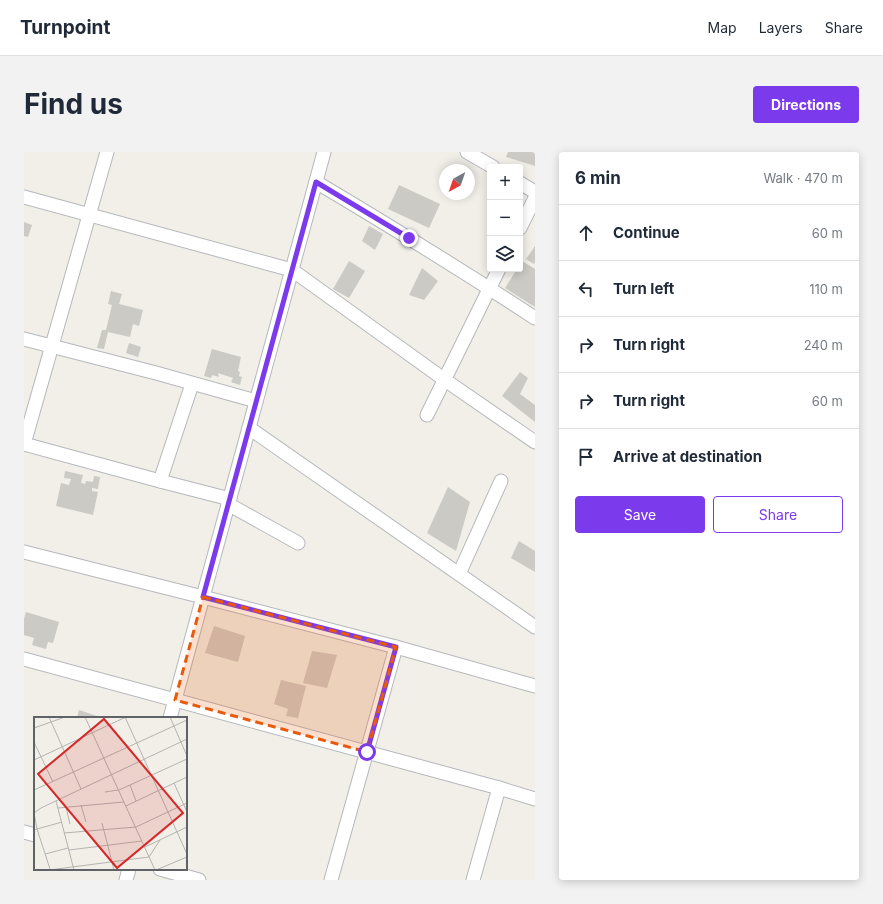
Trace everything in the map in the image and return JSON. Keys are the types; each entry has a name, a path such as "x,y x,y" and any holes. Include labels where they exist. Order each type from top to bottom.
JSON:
{"street":[{"path":"107,152 24,444 229,501 298,543"},
{"path":"170,717 324,152"},
{"path":"467,152 488,164"},
{"path":"316,182 490,288 535,318"},
{"path":"523,185 535,192"},
{"path":"24,196 292,270 445,380 535,442"},
{"path":"523,222 535,198"},
{"path":"427,415 498,272"},
{"path":"24,339 256,402"},
{"path":"160,481 192,384"},
{"path":"249,428 535,625"},
{"path":"459,574 501,481"},
{"path":"24,552 396,647 535,686"},
{"path":"331,880 396,647"},
{"path":"24,659 535,799"},
{"path":"473,880 499,788"},
{"path":"24,832 34,835"},
{"path":"126,880 129,870"},
{"path":"164,870 199,880"}],"highlighted area":[{"path":"203,597 396,647 367,752 175,700"}],"building":[{"path":"508,152 535,152 535,166 506,157"},
{"path":"399,185 440,204 429,228 388,209"},
{"path":"24,222 32,225 28,237 24,236"},
{"path":"369,226 383,234 375,250 362,241"},
{"path":"535,246 535,262 534,264 526,259"},
{"path":"349,261 365,271 349,298 333,289"},
{"path":"523,262 535,269 535,307 505,288 515,272 523,272"},
{"path":"422,268 438,281 424,300 409,295"},
{"path":"111,291 122,294 119,304 143,310 139,326 133,324 130,337 108,332 104,349 97,348 102,330 106,330 112,305 108,304"},
{"path":"129,343 141,347 138,357 126,353"},
{"path":"212,349 241,357 238,371 240,372 239,376 242,377 240,385 231,382 233,378 218,373 219,377 212,375 211,378 204,376"},
{"path":"520,372 528,378 520,394 535,405 535,422 502,396"},
{"path":"65,471 83,475 81,483 85,484 86,481 93,482 94,476 100,477 98,489 92,488 92,491 98,492 93,515 56,506 61,483 69,485 71,479 64,478"},
{"path":"448,487 470,502 456,551 427,533"},
{"path":"519,541 535,551 535,572 511,558"},
{"path":"26,612 59,622 53,643 48,642 46,649 32,645 34,638 24,635 24,619"},
{"path":"214,626 245,636 238,662 205,653"},
{"path":"312,651 337,655 327,688 303,683"},
{"path":"281,680 306,686 298,718 286,716 288,709 274,704"},
{"path":"79,710 100,717 77,717"}],"route":[{"path":"367,752 396,647 203,597 316,182 409,238"}]}
